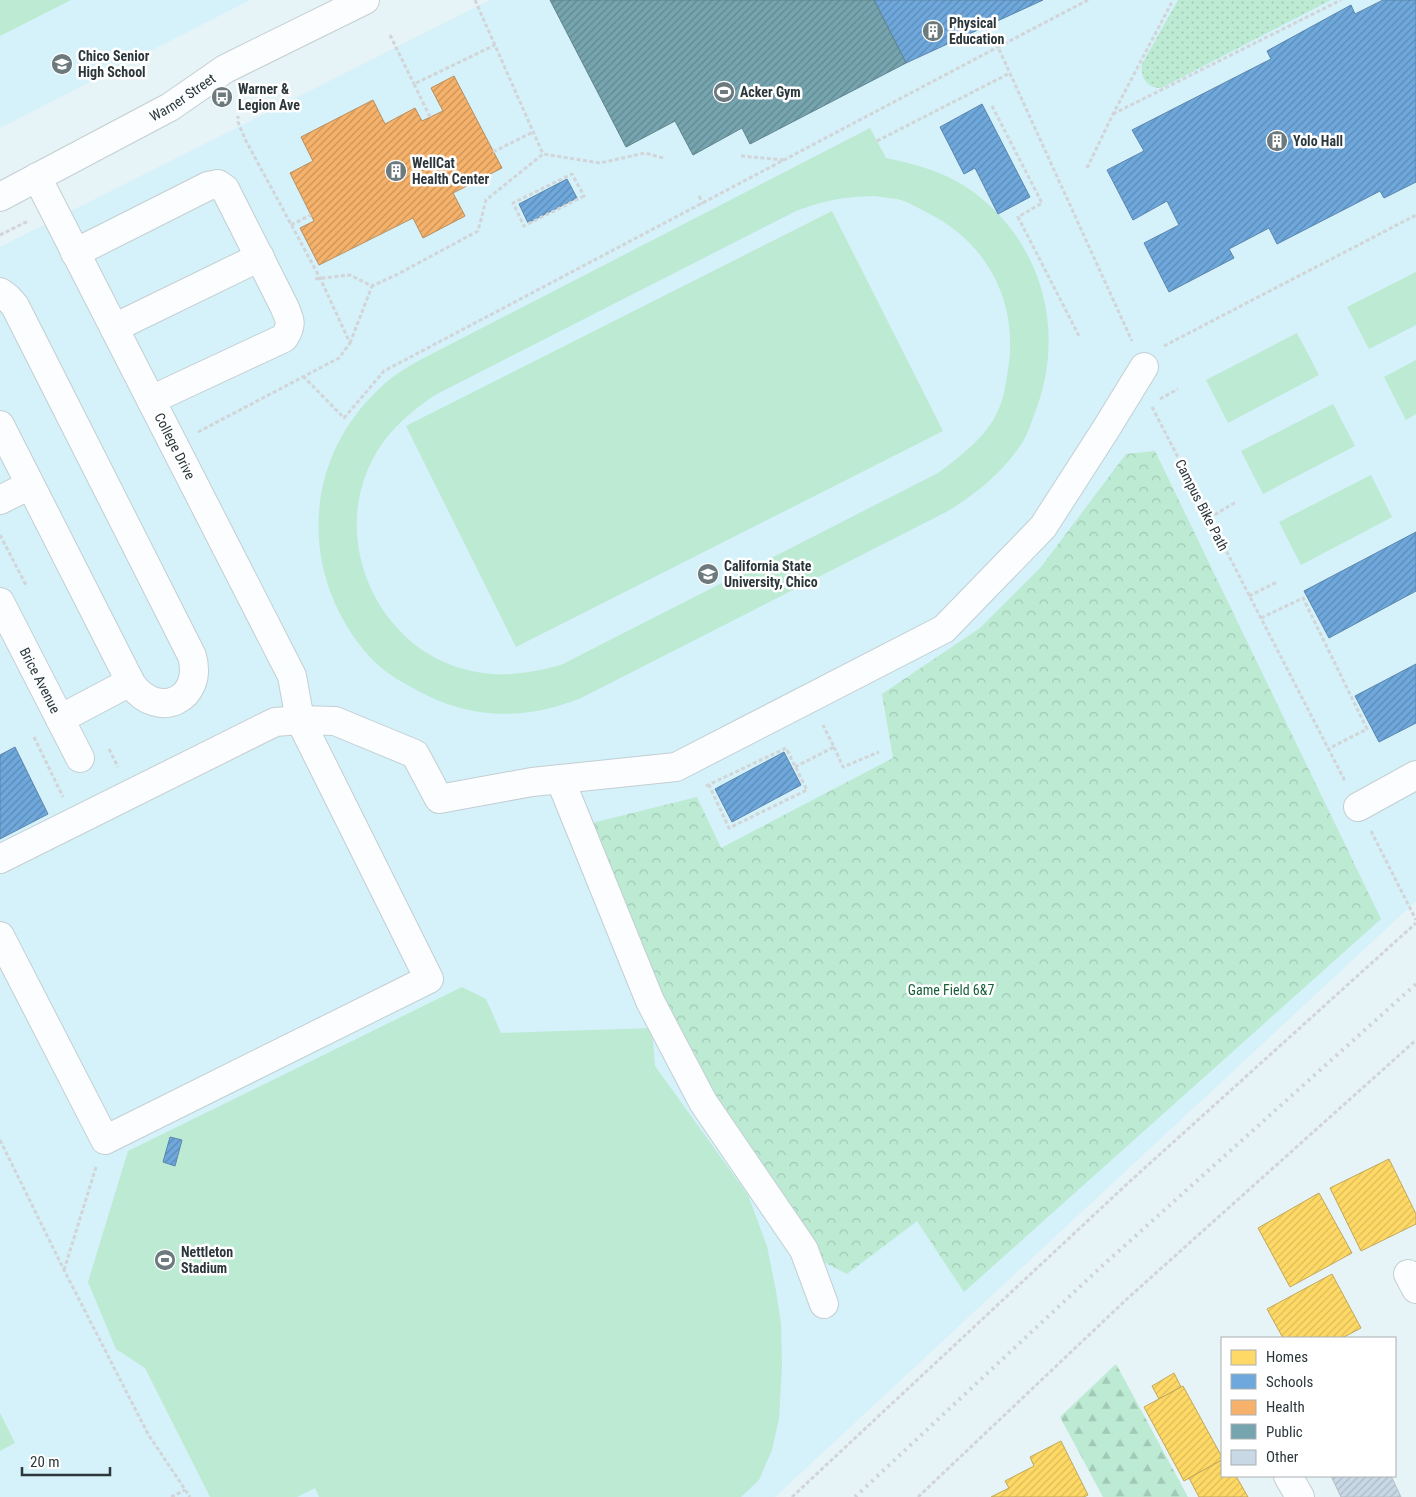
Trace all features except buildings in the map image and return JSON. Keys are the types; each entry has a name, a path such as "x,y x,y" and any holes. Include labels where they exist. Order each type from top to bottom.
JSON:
{"street":[{"name":"Warner Street","path":"0,197 170,107 225,69 365,0"},
{"name":"College Drive","path":"37,177 292,676 300,720 429,979 105,1140"},
{"path":"76,253 208,186 218,184 226,189 290,320 290,328 284,338 151,400"},
{"path":"114,328 260,257"},
{"path":"0,292 15,306 192,656 195,667 194,678 190,688 182,697 172,702 160,704 149,701 139,695 130,682 0,425"},
{"path":"0,859 275,722 300,720 335,721 415,754 439,799 532,782 676,767 944,629 1043,527 1144,367"},
{"path":"0,500 30,485"},
{"name":"Brice Avenue","path":"0,602 80,758"},
{"path":"60,718 130,682"},
{"path":"1358,807 1416,775"},
{"path":"560,779 650,1001 703,1102 804,1250 824,1304"},
{"path":"0,936 105,1140"},
{"path":"1289,1477 1300,1497"}],"path":[{"path":"475,0 543,154"},
{"path":"304,376 344,418 384,371 1088,0"},
{"path":"1087,168 1112,114 1173,0"},
{"path":"1112,114 1341,0"},
{"path":"390,35 430,117"},
{"path":"414,84 495,45"},
{"path":"998,47 1144,367 1157,350 1416,215"},
{"path":"877,141 1010,73"},
{"path":"992,106 1042,204 1018,217 1079,336"},
{"path":"238,116 238,122 245,139 320,278"},
{"path":"493,152 533,132"},
{"path":"350,342 372,286 478,231 486,200 543,154 600,163 645,153 663,158"},
{"path":"741,156 786,160"},
{"path":"572,174 584,197 525,227 513,203 572,174"},
{"path":"699,196 703,204"},
{"path":"291,225 311,216"},
{"path":"315,279 350,275 372,286"},
{"name":"Campus Bike Path","path":"1144,367 1142,381 1146,395 1416,921"},
{"path":"1157,400 1178,389"},
{"path":"1209,518 1236,502"},
{"path":"1249,596 1276,582"},
{"path":"1261,618 1303,598 1367,729 1328,748"},
{"path":"823,725 843,767 879,752"},
{"path":"786,748 795,767 807,790 730,828 709,786 786,748"},
{"path":"795,767 834,748"},
{"path":"792,1497 1119,1191 1416,921"},
{"path":"918,1497 1128,1298 1416,1040"},
{"path":"0,1140 148,1434 190,1497"},
{"path":"64,1270 105,1140"},
{"path":"171,1497 185,1490"}],"shaded area":[{"name":"Chico Senior High School","path":"0,0 250,0 0,128"},
{"name":"California State University, Chico","path":"490,0 1416,0 1416,901 775,1497 0,1497 0,247"}],"green space":[{"path":"0,0 71,0 0,36"},
{"path":"1178,0 1331,0 1161,88 1156,88 1148,84 1143,78 1142,64"},
{"path":"870,128 886,158 922,167 955,180 976,194 1000,215 1019,240 1033,266 1043,295 1048,324 1048,355 1044,385 1026,437 1003,468 968,498 948,511 581,698 562,705 523,713 485,713 447,704 397,679 369,656 346,625 330,591 321,556 319,520 323,484 335,450 354,417 380,388 404,369","holes":["874,196 905,201 949,226 983,258 995,278 1003,299 1009,321 1010,345 1003,396 998,411 987,429 964,453 938,473 561,665 516,674 472,671 441,661 414,644 392,622 375,596 363,567 357,536 358,505 366,474 378,449 394,429 413,411 435,395 796,211 834,200"]},
{"path":"832,211 943,431 516,647 406,426"},
{"path":"1416,272 1416,325 1369,349 1347,307"},
{"path":"1297,333 1319,375 1228,423 1206,380"},
{"path":"1416,360 1416,414 1406,420 1384,377"},
{"path":"1333,404 1355,446 1263,494 1241,451"},
{"name":"Game Field 6&7","path":"1155,451 1381,919 964,1292 917,1221 847,1274 820,1260 766,1177 676,1029 584,825 697,797 721,848 893,758 882,694 980,628 1041,567 1126,454"},
{"path":"1371,475 1392,517 1301,565 1279,522"},
{"path":"462,987 486,999 501,1033 652,1028 655,1066 748,1195 767,1246 776,1291 781,1324 782,1365 779,1418 772,1450 759,1480 741,1497 319,1497 315,1488 297,1497 210,1497 145,1368 116,1349 88,1282 128,1151"},
{"path":"1116,1364 1188,1497 1103,1497 1060,1417"},
{"path":"0,1413 15,1443 0,1451"}],"railway":[{"path":"855,1497 1102,1266 1416,984"}],"place":[{"name":"Physical Education","path":"933,31"},
{"name":"Chico Senior High School","path":"62,64"},
{"name":"Acker Gym","path":"724,92"},
{"name":"Warner & Legion Ave","path":"222,97"},
{"name":"Yolo Hall","path":"1277,141"},
{"name":"WellCat Health Center","path":"396,171"},
{"name":"California State University, Chico","path":"708,574"},
{"name":"Nettleton Stadium","path":"165,1260"}]}
